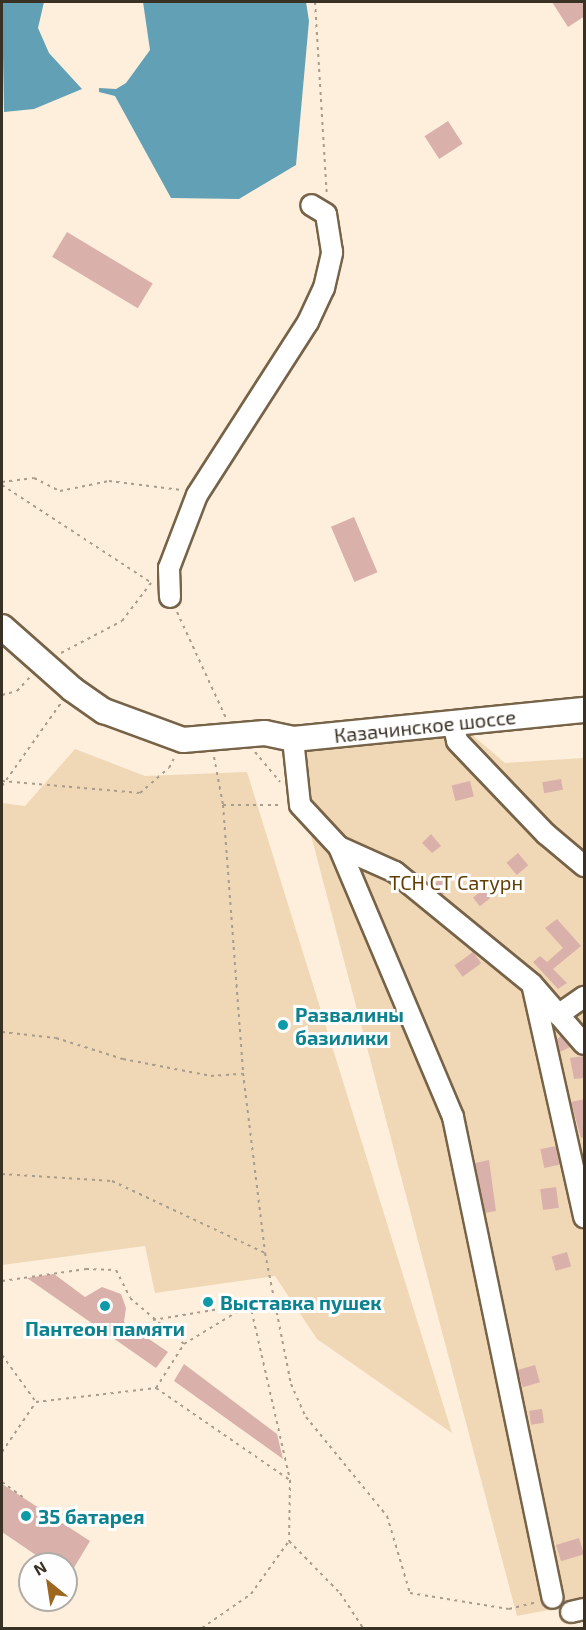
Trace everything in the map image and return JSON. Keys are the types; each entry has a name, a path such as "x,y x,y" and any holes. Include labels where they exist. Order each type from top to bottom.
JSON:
{"main road":[{"path":"2,627 72,689 104,711 183,740"},
{"name":"Казачинское шоссе","path":"183,740 254,735 293,739 585,710"}],"street":[{"path":"170,597 169,568 201,489 308,322 324,288 332,252 318,209"},
{"path":"453,723 457,741 546,834 585,866"},
{"path":"293,739 300,805 339,847 453,1117 553,1598"},
{"path":"339,847 395,872 532,984 585,1044"},
{"path":"532,984 585,1217"},
{"path":"558,1015 585,997"}],"path":[{"path":"315,2 328,175 318,209"},
{"path":"2,483 34,478 60,491 109,481 174,490 201,489"},
{"path":"2,483 170,597 220,710 254,735 300,805"},
{"path":"2,695 17,691 43,663 122,621 152,583"},
{"path":"2,786 3,781 72,689"},
{"path":"211,739 223,804 243,1073 265,1253 291,1384 306,1416 387,1516 410,1593 509,1609 553,1598"},
{"path":"3,781 140,793 169,768 183,740"},
{"path":"223,804 300,805"},
{"path":"2,1032 56,1038 123,1059 211,1076 243,1073"},
{"path":"2,1174 112,1181 265,1253"},
{"path":"2,1281 86,1269 116,1270 130,1298 153,1320 184,1344"},
{"path":"153,1320 250,1304"},
{"path":"156,1389 184,1344 250,1304"},
{"path":"202,1629 251,1594 289,1541 290,1480 250,1304"},
{"path":"2,1355 36,1402"},
{"path":"2,1452 36,1402 156,1389 290,1480"},
{"path":"2,1482 25,1499"},
{"path":"289,1541 340,1593 363,1629"}],"green space":[{"name":"ТСН СТ Сатурн","path":"470,733 505,763 584,758 584,1603 517,1616 289,752"},
{"path":"75,749 145,776 247,772 452,1433 317,1339 275,1276 155,1293 145,1246 2,1265 2,803 25,806"}],"water":[{"path":"2,2 44,2 38,28 49,53 82,89 34,109 4,112"},
{"path":"143,2 306,2 309,21 296,165 239,199 171,198 115,96 99,92 99,88 116,89 126,83 150,50"}],"building":[{"path":"552,2 585,2 585,16 568,27"},
{"path":"448,121 463,144 439,159 425,136"},
{"path":"67,232 153,284 138,308 52,257"},
{"path":"354,517 377,572 354,582 331,527"},
{"path":"561,779 563,790 544,793 542,782"},
{"path":"470,781 474,797 455,801 452,786"},
{"path":"431,834 441,846 432,853 422,843"},
{"path":"518,853 528,865 517,875 507,863"},
{"path":"441,878 451,888 443,895 432,886"},
{"path":"484,889 491,898 480,906 473,898"},
{"path":"557,919 581,946 553,969 567,983 558,989 533,962 540,956 547,962 563,948 545,928"},
{"path":"473,952 481,963 463,977 454,966"},
{"path":"561,1036 570,1047 560,1052 557,1039"},
{"path":"585,1056 585,1078 574,1079 570,1058"},
{"path":"585,1099 585,1137 581,1138 571,1102"},
{"path":"556,1146 560,1165 544,1168 540,1149"},
{"path":"489,1160 496,1211 485,1213 475,1163"},
{"path":"556,1187 559,1208 543,1210 540,1189"},
{"path":"567,1252 571,1266 556,1271 552,1256"},
{"path":"54,1274 85,1297 102,1287 121,1294 126,1308 124,1322 168,1352 156,1368 27,1278"},
{"path":"184,1364 277,1434 283,1459 174,1381"},
{"path":"535,1365 540,1382 523,1387 518,1370"},
{"path":"542,1409 544,1423 531,1425 529,1411"},
{"name":"35 батарея","path":"2,1484 90,1541 78,1561 78,1552 31,1552 2,1532"},
{"path":"579,1538 584,1554 561,1561 556,1545"}],"place":[{"name":"Развалины базилики","path":"283,1025"},
{"name":"Выставка пушек","path":"208,1302"},
{"name":"Пантеон памяти","path":"105,1306"},
{"name":"35 батарея","path":"26,1516"}]}
